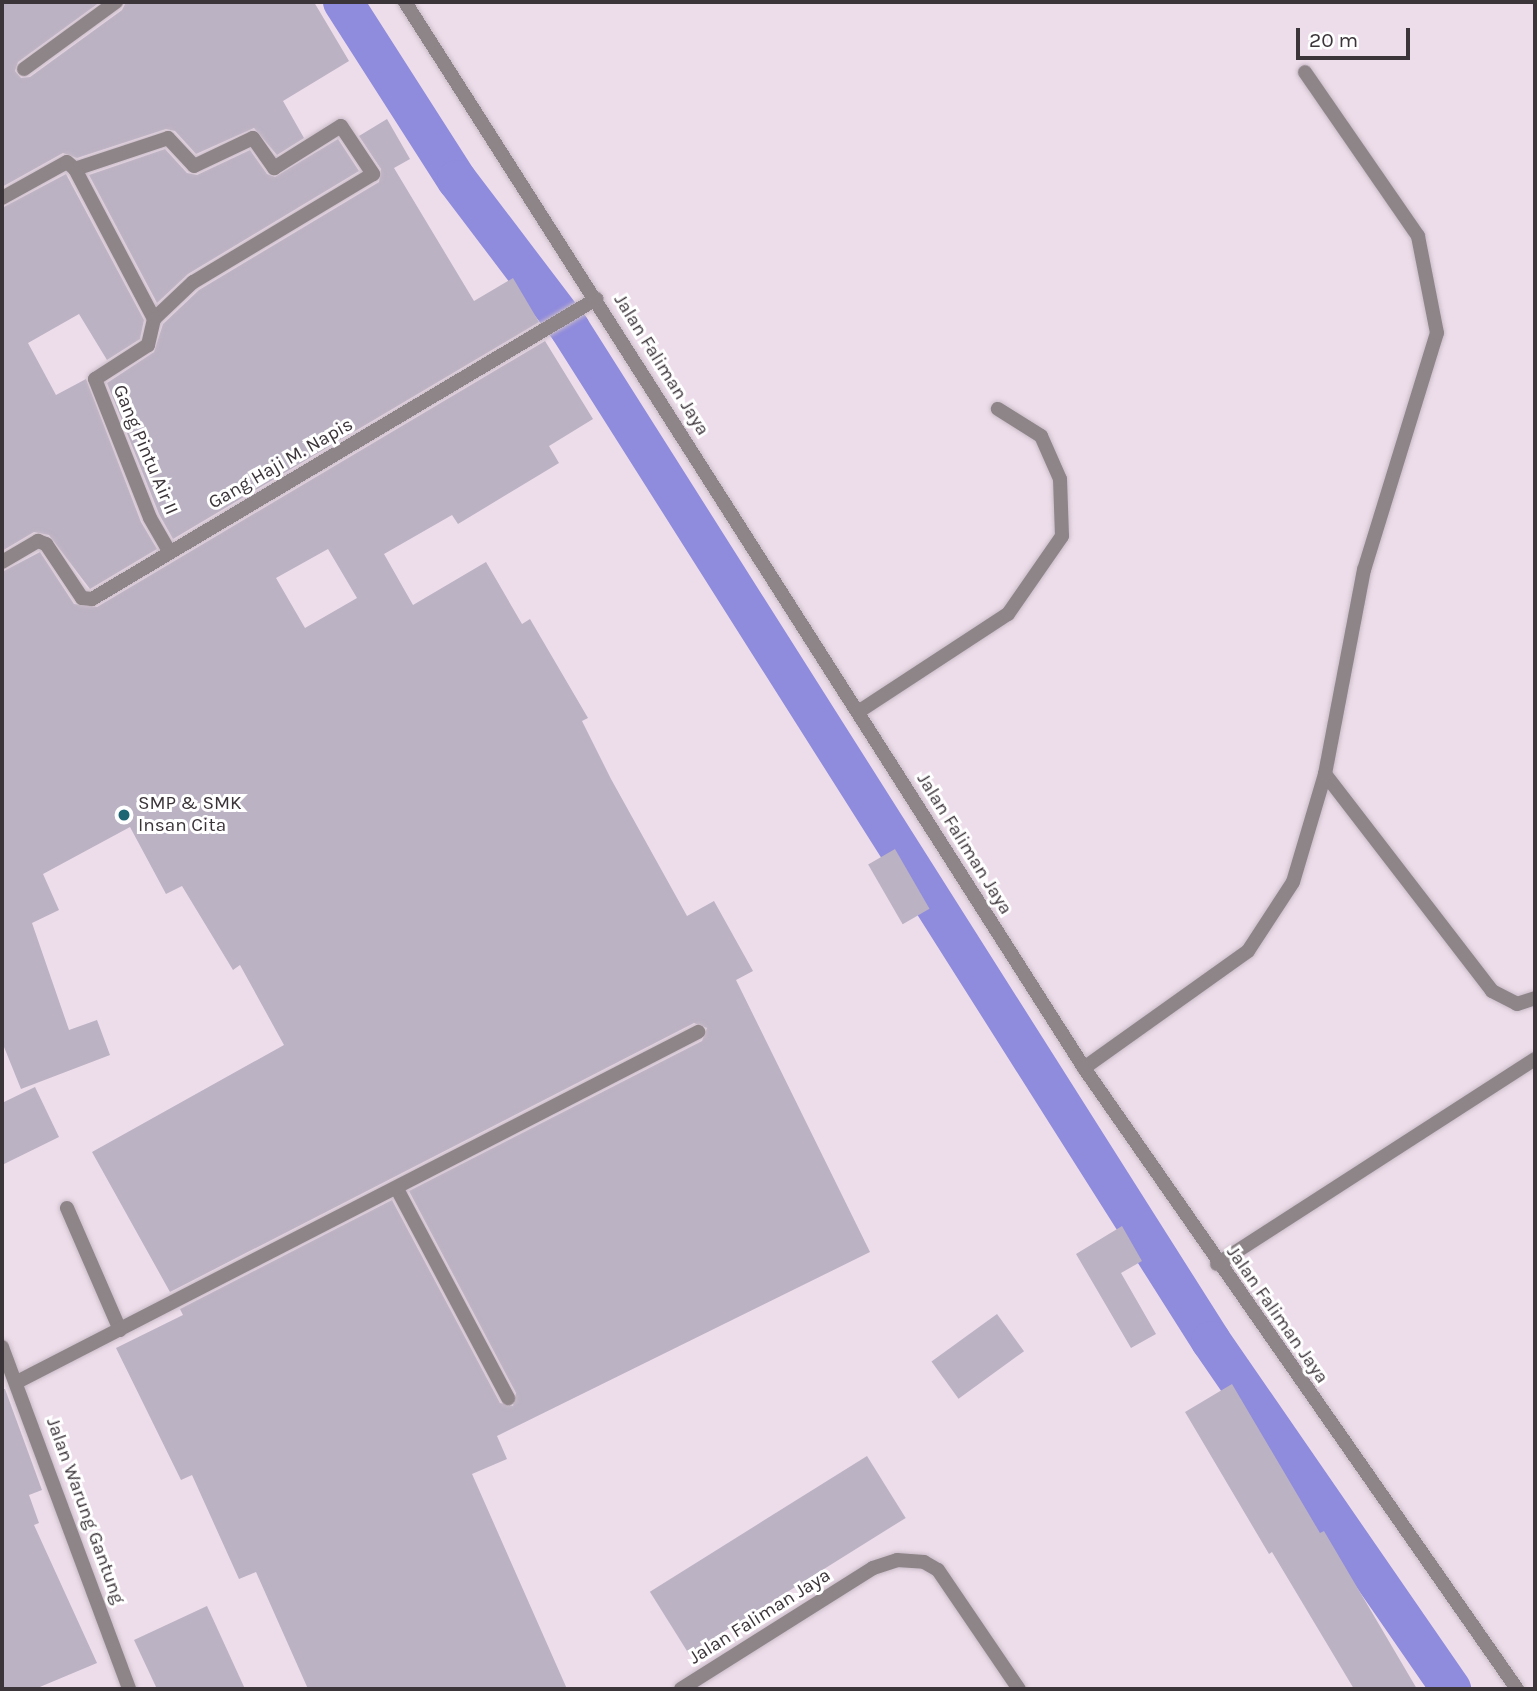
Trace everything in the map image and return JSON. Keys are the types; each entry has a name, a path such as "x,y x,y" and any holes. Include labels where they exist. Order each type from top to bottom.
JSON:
{"street":[{"path":"24,69 116,2"},
{"name":"Jalan Faliman Jaya","path":"405,2 1084,1068 1217,1264 1517,1689"},
{"path":"1084,1068 1248,951 1293,882 1325,774 1364,570 1437,333 1418,236 1305,72"},
{"path":"2,198 71,165 168,138 194,166 253,138 274,168 341,126 373,174 192,282 154,319 71,165"},
{"name":"Gang Haji M. Napis","path":"2,562 38,541 46,544 82,598 92,599 596,299"},
{"name":"Gang Pintu Air II","path":"154,319 148,345 95,379 150,518 169,551"},
{"path":"858,712 1008,614 1062,536 1060,480 1041,436 998,409"},
{"path":"1325,774 1492,990 1517,1004 1535,998"},
{"path":"17,1382 698,1032"},
{"path":"1217,1264 1535,1059"},
{"path":"397,1189 508,1398"},
{"path":"67,1208 120,1330"},
{"name":"Jalan Warung Gantung","path":"2,1347 129,1689"},
{"name":"Jalan Faliman Jaya","path":"681,1689 873,1568 897,1560 924,1562 937,1570 1019,1689"}],"building":[{"path":"2,2 100,2 18,62 15,71 21,78 30,77 122,10 126,2 314,2 349,61 283,101 304,138 277,155 254,128 196,154 175,131 166,129 77,158 63,153 2,187"},
{"path":"387,119 410,159 394,168 474,301 513,278 539,322 173,539 159,514 107,383 154,352 163,324 199,290 379,182 381,169 359,136"},
{"path":"338,139 359,171 188,274 157,303 89,175 165,149 187,173 197,175 250,150 267,174 275,177"},
{"path":"66,174 144,320 140,339 107,360 79,314 28,343 56,395 86,379 141,522 157,549 90,589 49,535 34,532 2,551 2,208"},
{"path":"545,341 593,419 549,446 559,463 458,524 452,515 384,554 413,605 486,562 522,624 530,619 588,718 582,721 687,916 714,901 753,971 736,980 870,1252 497,1436 507,1459 472,1474 567,1689 308,1689 256,1572 239,1579 192,1475 181,1480 116,1348 183,1315 180,1309 392,1200 500,1403 513,1406 516,1393 409,1191 702,1041 707,1028 694,1023 170,1292 92,1152 284,1045 240,965 233,970 182,886 166,894 130,827 43,874 59,910 32,923 69,1030 97,1020 110,1055 21,1089 2,1042 2,572 40,552 74,604 97,607","holes":["328,549 357,598 305,628 276,578"]},
{"path":"895,849 930,909 903,924 868,865"},
{"path":"35,1087 59,1137 2,1165 2,1103"},
{"path":"1122,1226 1142,1261 1121,1273 1156,1334 1131,1348 1076,1254"},
{"path":"997,1314 1024,1351 959,1399 931,1362"},
{"path":"1232,1384 1320,1533 1324,1531 1417,1689 1354,1689 1272,1552 1269,1554 1185,1412"},
{"path":"2,1389 5,1389 42,1490 29,1495 39,1523 34,1525 97,1663 35,1689 2,1689"},
{"path":"867,1456 906,1518 689,1654 650,1592"},
{"path":"207,1606 245,1689 157,1689 134,1640"}],"waterway":[{"path":"343,2 457,180 570,329 1211,1341 1451,1689"}],"place":[{"name":"SMP & SMK Insan Cita","path":"124,815"}]}
